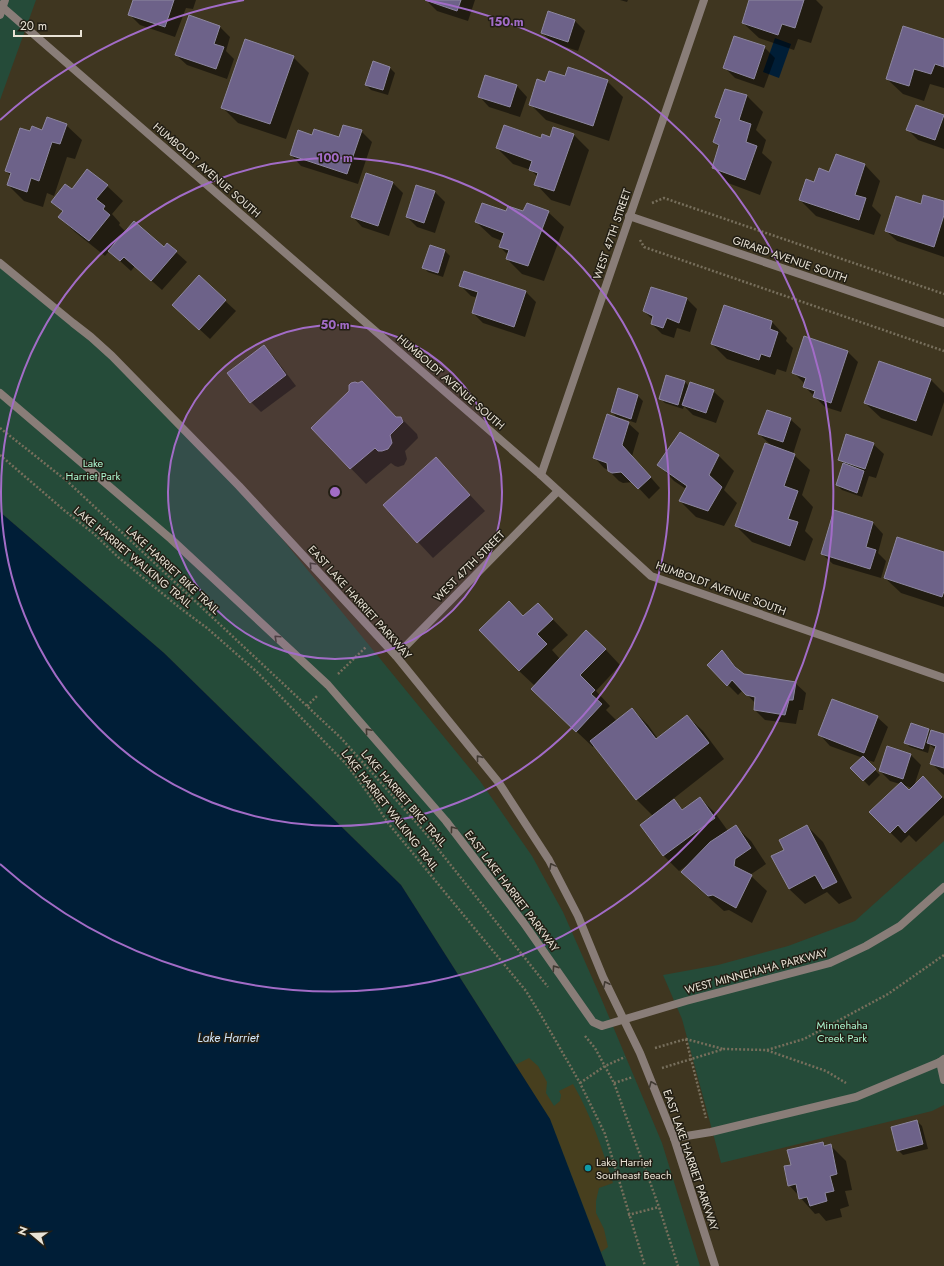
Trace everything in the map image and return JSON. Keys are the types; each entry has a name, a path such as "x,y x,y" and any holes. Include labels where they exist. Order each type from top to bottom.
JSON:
{"street":[{"name":"WEST 47TH STREET","path":"541,475 704,0"},
{"name":"HUMBOLDT AVENUE SOUTH","path":"2,7 541,475 651,576 944,678"},
{"name":"GIRARD AVENUE SOUTH","path":"629,216 944,323"},
{"name":"EAST LAKE HARRIET PARKWAY","path":"0,263 91,336 239,486 396,656 499,783 549,860 578,916 603,977 640,1053 674,1138 715,1266"},
{"name":"EAST LAKE HARRIET PARKWAY","path":"0,393 171,539 328,685 446,821 523,922 593,1022 602,1026 624,1018"},
{"name":"WEST 47TH STREET","path":"396,656 558,491"},
{"name":"WEST MINNEHAHA PARKWAY","path":"624,1018 686,1000 830,963 866,946 900,926 944,887"},
{"path":"674,1138 711,1132 856,1097 942,1061 944,1080"}],"path":[{"path":"652,203 664,198 944,294"},
{"path":"640,240 644,247 944,351"},
{"name":"LAKE HARRIET BIKE TRAIL","path":"0,428 67,482 341,738 422,829 551,992"},
{"name":"LAKE HARRIET WALKING TRAIL","path":"0,454 65,511 94,534 118,557 236,653 289,704 347,765 388,823 526,991 542,1017 580,1083 605,1134 628,1215 645,1266"},
{"path":"346,665 366,646"},
{"path":"307,706 322,691"},
{"path":"649,1050 686,1039 724,1049 766,1050 804,1039 888,994 944,955"},
{"path":"585,1036 595,1048 614,1082 659,1207 678,1266"},
{"path":"686,1039 707,1120"},
{"path":"657,1069 724,1049"},
{"path":"766,1050 826,1071 850,1085"},
{"path":"580,1083 605,1066 625,1057"},
{"path":"614,1082 633,1076"},
{"path":"628,1215 659,1207"}],"green space":[{"path":"0,0 36,0 0,100"},
{"name":"Lake Harriet Park","path":"0,263 91,337 239,486 480,781 532,856 563,912 662,1143 700,1266 606,1266 550,1119 401,885 164,653 0,512"},
{"name":"Minnehaha Creek Park","path":"944,841 944,1105 932,1111 721,1163 682,1019 663,975 718,965 788,946 855,921"}],"sand":[{"name":"Lake Harriet Southeast Beach","path":"529,1058 538,1066 547,1082 546,1093 554,1106 560,1101 561,1095 559,1091 573,1084 591,1120 600,1144 613,1183 599,1188 596,1201 596,1213 604,1229 608,1247 601,1252 550,1119 515,1065"}],"water":[{"path":"775,38 791,44 779,78 763,72"},
{"name":"Lake Harriet","path":"0,512 164,653 401,885 550,1119 606,1266 0,1266"}],"building":[{"path":"133,0 174,0 165,27 128,15"},
{"path":"425,0 461,0 457,11"},
{"path":"749,0 804,0 795,28 782,24 778,35 742,23"},
{"path":"548,11 575,20 568,42 541,33"},
{"path":"189,15 220,26 214,44 224,47 216,69 175,55"},
{"path":"903,26 944,39 944,67 935,64 931,74 914,69 909,86 886,79"},
{"path":"734,36 765,46 754,79 723,68"},
{"path":"245,39 294,56 270,124 221,108"},
{"path":"373,61 390,67 383,90 365,85"},
{"path":"568,67 608,80 593,126 529,105 537,79 545,82 549,71 565,76"},
{"path":"485,75 517,85 510,107 478,97"},
{"path":"725,89 747,95 739,120 751,124 746,142 757,146 745,180 712,168 719,145 713,142 721,119 715,117"},
{"path":"916,105 944,115 935,140 906,130"},
{"path":"47,117 67,124 60,144 52,142 39,181 31,178 27,192 7,185 11,173 5,171 20,128 30,131 32,126 42,130"},
{"path":"343,125 362,130 347,174 290,155 298,130 312,135 314,129 339,137"},
{"path":"504,125 541,138 542,134 550,137 553,127 574,134 554,191 534,185 538,173 529,170 532,161 496,148"},
{"path":"836,154 865,164 855,195 866,198 859,220 799,200 806,179 814,182 819,168 829,172"},
{"path":"87,169 108,185 96,199 105,206 103,209 110,215 89,241 58,217 63,211 51,202 65,184 72,189"},
{"path":"366,173 393,182 378,226 351,217"},
{"path":"416,185 435,191 424,223 406,217"},
{"path":"923,195 944,201 944,215 934,247 885,231 896,196 921,204"},
{"path":"482,203 506,211 508,206 523,211 527,203 549,211 528,266 506,259 509,250 499,247 504,233 475,222"},
{"path":"134,221 164,247 167,243 177,251 151,281 124,257 120,261 108,251"},
{"path":"430,245 445,250 438,273 422,268"},
{"path":"464,271 526,291 514,327 472,313 478,292 459,286"},
{"path":"199,275 226,300 199,330 172,305"},
{"path":"651,287 687,298 679,323 667,318 663,328 651,324 653,316 643,311"},
{"path":"724,305 772,321 770,329 778,332 770,357 761,354 759,360 711,344"},
{"path":"804,336 848,351 831,403 813,397 815,391 803,387 806,378 792,373"},
{"path":"264,345 286,375 250,403 227,373"},
{"path":"879,361 931,379 916,421 864,403"},
{"path":"666,375 685,381 678,405 659,399"},
{"path":"362,381 396,417 401,417 403,422 390,435 392,443 388,449 378,451 375,448 350,469 311,428 349,391 349,385 351,383 358,383"},
{"path":"690,382 714,390 706,413 682,405"},
{"path":"618,388 638,395 631,419 611,412"},
{"path":"767,410 791,418 783,442 758,434"},
{"path":"607,414 629,422 622,445 651,477 638,489 621,472 612,473 608,471 607,463 593,458"},
{"path":"680,432 719,455 709,475 722,487 708,511 679,501 687,486 657,465"},
{"path":"846,434 874,443 865,469 838,460"},
{"path":"765,443 795,454 784,486 798,491 788,519 798,522 790,546 735,526"},
{"path":"436,457 470,495 417,543 383,505"},
{"path":"843,463 864,471 857,493 836,485"},
{"path":"834,510 873,522 866,547 876,550 870,569 821,554"},
{"path":"897,537 944,552 944,591 942,597 884,578"},
{"path":"509,601 523,616 538,603 553,619 537,634 547,644 519,671 479,630"},
{"path":"586,630 606,649 580,675 595,690 591,694 602,704 576,732 531,689"},
{"path":"722,650 735,667 744,674 796,682 793,700 789,700 785,715 754,710 755,697 746,695 732,680 727,686 707,665"},
{"path":"832,699 878,716 864,753 818,735"},
{"path":"632,708 656,739 687,715 709,743 636,800 590,741"},
{"path":"911,723 929,729 923,749 904,743"},
{"path":"931,730 944,734 944,768 930,764 936,746 927,743"},
{"path":"887,746 911,754 903,779 879,771"},
{"path":"863,756 876,769 863,781 850,768"},
{"path":"923,776 942,797 905,833 898,825 890,833 869,812 901,782 909,790"},
{"path":"700,797 715,818 663,856 640,825 674,799 682,810"},
{"path":"736,825 751,848 735,859 734,866 752,875 736,908 713,895 708,896 681,872 710,842"},
{"path":"807,825 837,882 823,889 815,875 789,889 771,856 784,850 779,840"},
{"path":"917,1120 923,1144 897,1151 891,1127"},
{"path":"823,1142 824,1146 831,1144 837,1174 830,1176 834,1191 825,1193 827,1201 810,1206 807,1197 799,1199 796,1184 788,1186 784,1166 791,1165 787,1150"}],"place":[{"name":"Lake Harriet Southeast Beach","path":"588,1168"}]}
